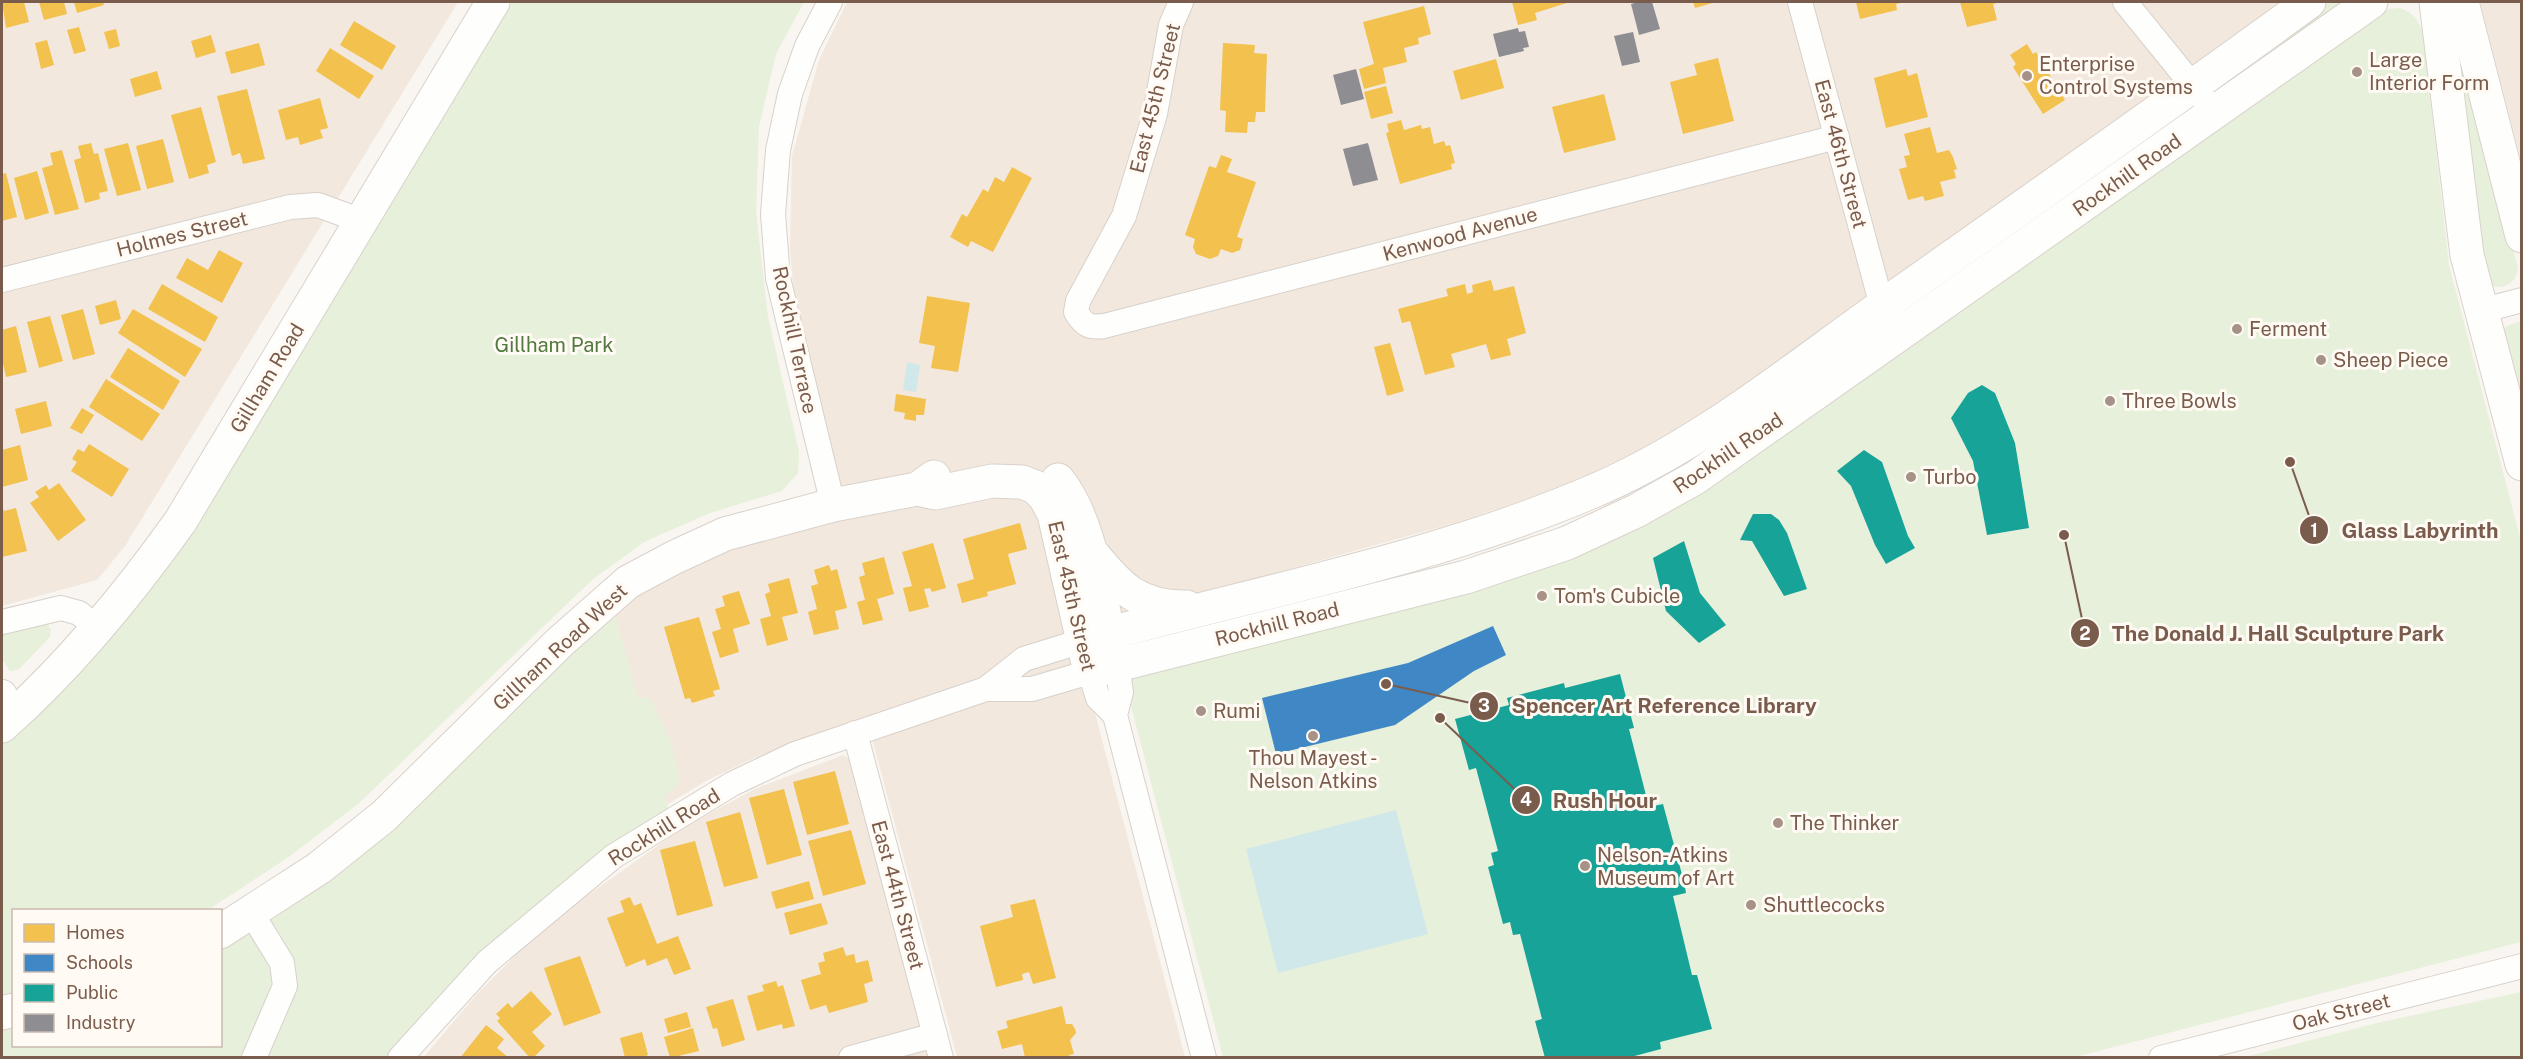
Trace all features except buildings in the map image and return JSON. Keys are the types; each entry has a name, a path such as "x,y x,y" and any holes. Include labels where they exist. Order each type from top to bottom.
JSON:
{"main road":[{"name":"Gillham Road","path":"5,713 58,672 98,629 138,581 180,522 494,2"},
{"name":"Rockhill Road","path":"1095,637 1328,577 1493,530 1591,492 1688,444 2193,87 2309,2"},
{"name":"Rockhill Road","path":"1103,668 1466,576 1567,543 1636,511 1695,478 2371,2"},
{"path":"2436,2 2467,255 2522,464"},
{"path":"2462,2 2522,236"},
{"name":"Gillham Road West","path":"222,931 252,914 319,868 384,816 560,642 628,582 725,534 833,506 917,489 930,478 1008,463 1024,464 1056,477 1074,506 1088,548"},
{"name":"East 45th Street","path":"917,489 935,493 992,481 1022,482 1035,488 1045,497 1054,514 1103,668"},
{"path":"1088,548 1116,581 1145,602 1172,607 1207,607"},
{"name":"East 45th Street","path":"1088,548 1095,637"}],"street":[{"name":"Rockhill Terrace","path":"830,2 807,46 790,93 777,150 773,214 778,278 833,506"},
{"name":"East 45th Street","path":"1083,324 1076,312 1078,301 1124,216 1155,114 1172,25 1181,2"},
{"name":"East 46th Street","path":"1800,2 1882,306"},
{"path":"2126,2 2215,113"},
{"name":"Kenwood Avenue","path":"1083,324 1092,328 1104,326 1837,137"},
{"name":"Holmes Street","path":"2,280 290,207 318,205 362,221"},
{"path":"2480,311 2522,300"},
{"path":"1882,306 1902,334"},
{"path":"2,622 62,608 79,613 98,629"},
{"name":"Rockhill Road","path":"986,689 1024,659 1095,637"},
{"name":"East 45th Street","path":"1103,668 1121,693 1115,715 1204,1058"},
{"name":"Rockhill Road","path":"400,1058 487,962 614,856 732,784 795,754 986,689 1032,689 1103,668"},
{"name":"East 44th Street","path":"855,733 938,1046"},
{"path":"252,914 282,963 285,986 254,1058"},
{"name":"Oak Street","path":"2162,1058 2522,966"},
{"path":"851,1058 938,1046"}],"shaded area":[{"path":"2,2 458,2 125,546 97,580 2,606"},
{"path":"847,2 2288,2 1716,404 1644,448 1564,486 1455,523 1118,619 1072,625 1185,1057 957,1057 866,716 754,758 706,781 661,808 610,616 628,601 669,576 738,545 849,518 794,298 790,247 792,156 819,60"},
{"path":"2480,2 2521,2 2521,160"},
{"path":"843,755 851,760 930,1057 423,1058 477,994 518,953 572,906 686,826 755,789"}],"green space":[{"name":"Gillham Park","path":"511,2 804,2 776,54 759,127 756,212 768,317 799,452 798,473 782,491 710,513 644,542 592,580 358,804 290,856 210,909 12,909 12,1047 222,1047 222,943 613,606 638,698 649,697 673,750 679,785 665,796 669,811 390,1057 2,1057 2,724 74,673 453,98"},
{"path":"2328,2 2354,2 2249,76 2240,64"},
{"path":"2400,8 2415,18 2423,34 2449,265 2521,541 2521,942 2075,1057 1223,1057 1127,691 1131,676 1545,561 2375,14"},
{"path":"2454,25 2518,268 2514,279 2501,287 2495,287 2485,281"},
{"path":"2521,322 2521,426 2501,333 2507,326"},
{"path":"46,622 51,630 50,637 18,670 10,671 2,659 2,635 6,631"},
{"path":"2521,992 2521,1057 2245,1057 2377,1023"}],"water":[{"path":"907,362 920,365 916,392 903,390"},
{"path":"1396,810 1428,934 1278,973 1246,849"}],"place":[{"name":"Large Interior Form","path":"2357,72"},
{"name":"Enterprise Control Systems","path":"2027,76"},
{"name":"Ferment","path":"2237,329"},
{"name":"Sheep Piece","path":"2321,360"},
{"name":"Three Bowls","path":"2110,401"},
{"name":"Glass Labyrinth","path":"2290,462"},
{"name":"Turbo","path":"1911,477"},
{"name":"The Donald J. Hall Sculpture Park","path":"2064,535"},
{"name":"Tom's Cubicle","path":"1542,596"},
{"name":"Spencer Art Reference Library","path":"1386,684"},
{"name":"Rumi","path":"1201,711"},
{"name":"Rush Hour","path":"1440,718"},
{"name":"Thou Mayest - Nelson Atkins","path":"1313,736"},
{"name":"The Thinker","path":"1778,823"},
{"name":"Nelson-Atkins Museum of Art","path":"1585,866"},
{"name":"Shuttlecocks","path":"1751,905"}]}
